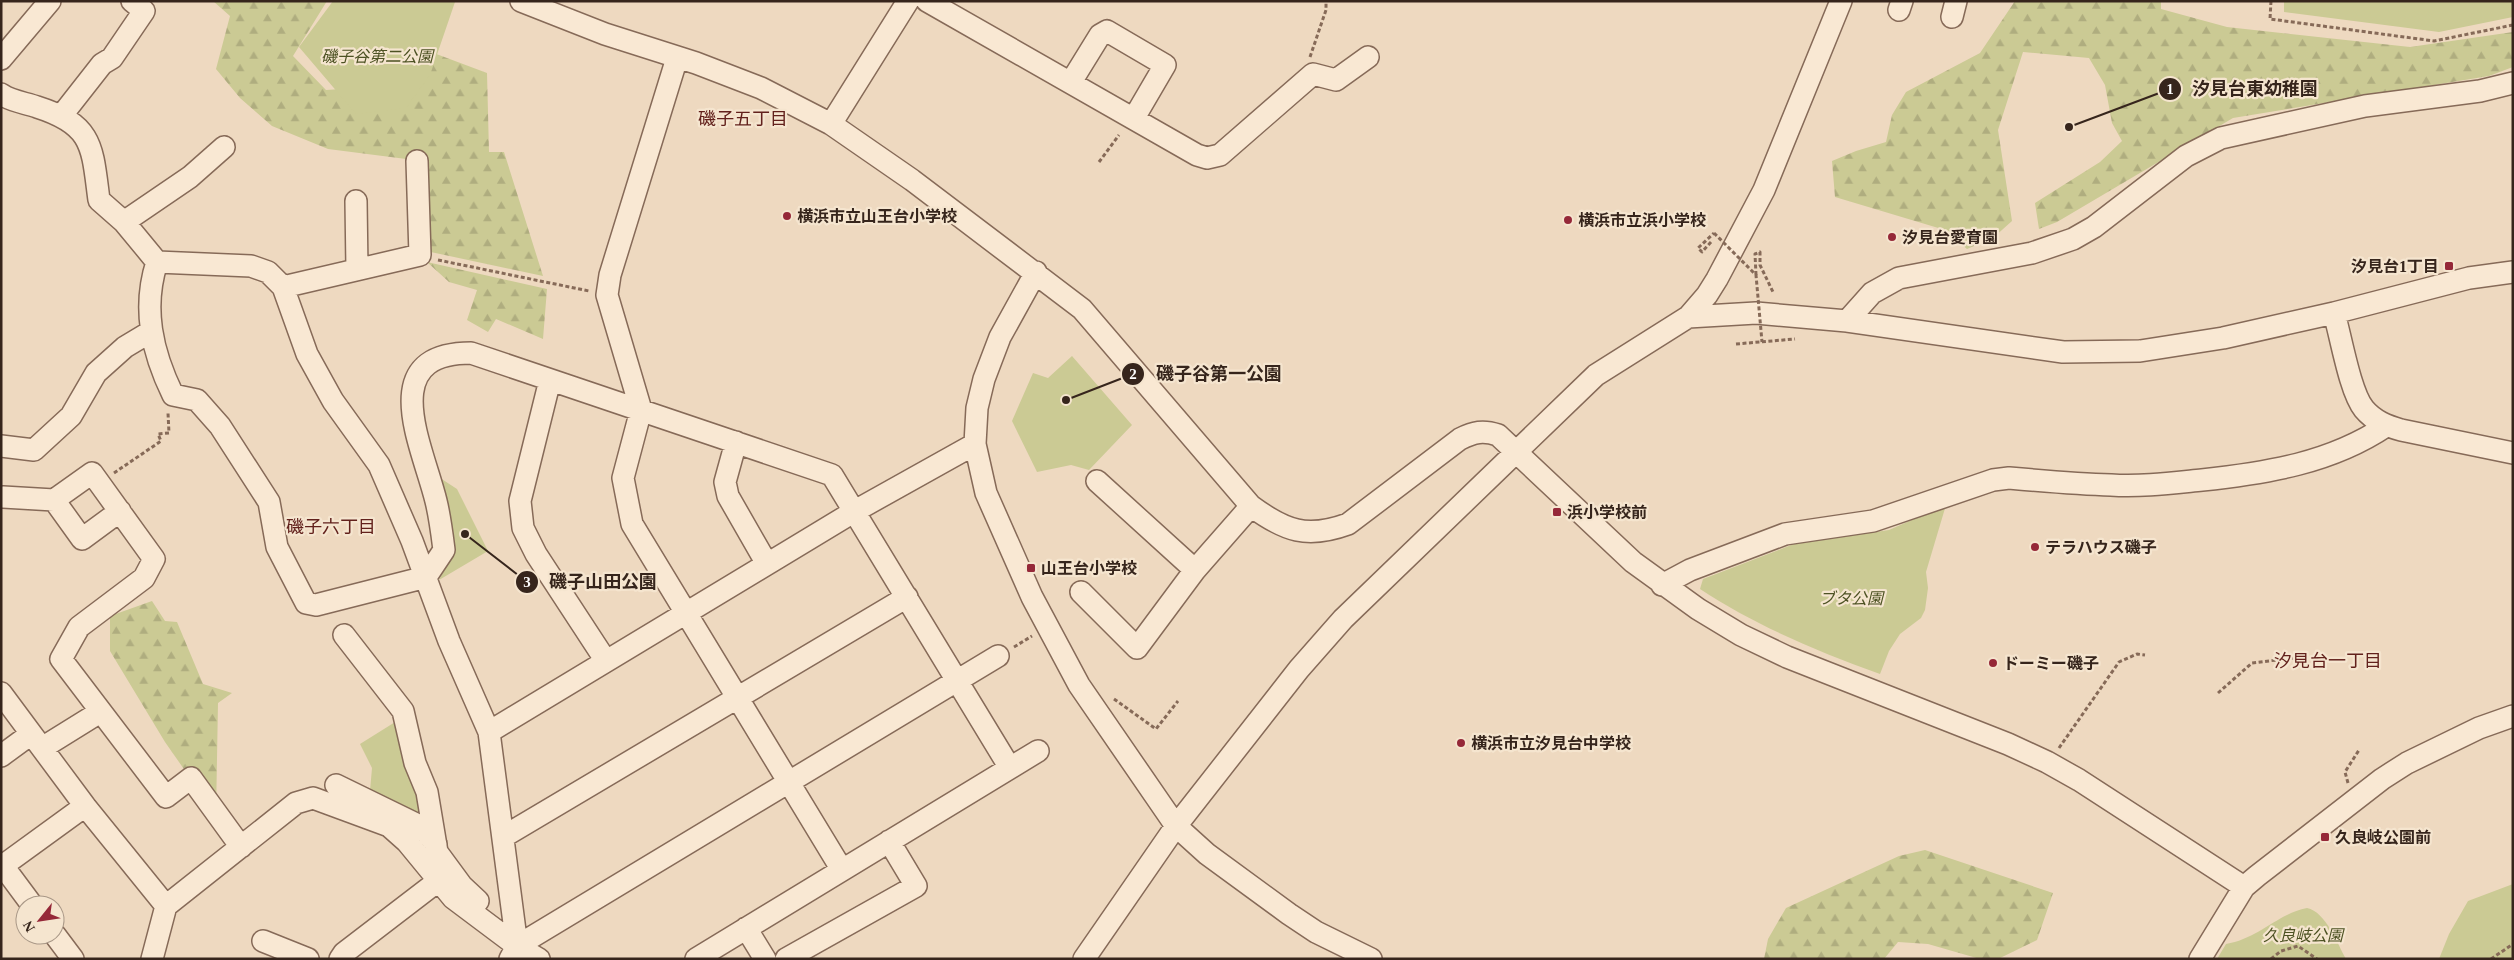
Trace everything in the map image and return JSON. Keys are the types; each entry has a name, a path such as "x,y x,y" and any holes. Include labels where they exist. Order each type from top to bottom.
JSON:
{"street":[{"path":"1,59 50,1"},
{"path":"62,115 102,64 112,58 144,11 132,1"},
{"path":"522,1 605,34 761,88 831,124 912,180 1036,272 1082,309 1251,506 1271,521 1291,529 1309,532 1330,531 1348,524 1371,509 1460,439 1472,433 1485,431 1498,435 1634,562 1662,585 1741,635 1788,657 2008,744 2047,762 2079,780 2244,887"},
{"path":"831,124 908,1"},
{"path":"927,1 1197,155 1207,158 1220,155 1313,74 1336,80 1368,57"},
{"path":"1084,959 1176,826 1299,668 1337,626 1596,375 1664,330 1688,317 1717,279 1764,190 1841,1"},
{"path":"1071,82 1100,35 1107,31 1165,65 1134,118"},
{"path":"677,58 610,276 606,295 641,410 623,478 632,524 842,870"},
{"path":"1847,321 1872,293 1899,278 2032,253 2073,239 2094,227 2186,156 2221,138 2364,106 2480,91 2513,83"},
{"path":"1,94 62,115 78,129 92,148 99,200 124,222 156,262 251,266 268,272 283,287 307,354 333,401 379,465 426,577 449,641 489,732 503,837 513,952"},
{"path":"124,222 190,177 224,147"},
{"path":"283,287 420,255 417,161"},
{"path":"356,201 357,269"},
{"path":"156,262 150,282 150,332 155,351 173,394 197,400 220,426 269,502 277,547 306,603 316,605 426,577 444,550 436,501 413,420 411,396 420,371 434,359 452,353 471,353 832,475 908,597 956,681 1010,768"},
{"path":"1036,272 1000,338 984,379 977,408 976,444 986,493 1032,597 1056,646 1079,685 1176,826 1207,854 1289,914 1316,932 1371,959"},
{"path":"1688,317 1756,313 1847,321 2063,352 2140,351 2223,338 2334,313 2460,280 2513,272"},
{"path":"2334,313 2357,394 2363,408 2373,418 2386,426 2513,453"},
{"path":"1,446 34,450 71,416 96,373 125,347 150,332"},
{"path":"550,380 520,501 523,528 536,554 606,661"},
{"path":"1662,585 1690,570 1786,534 1873,521 1992,480 2009,478 2113,486 2175,483 2240,476 2288,468 2327,456 2366,438 2386,426"},
{"path":"736,442 725,482 728,496 768,564"},
{"path":"489,732 855,511 976,444"},
{"path":"3,497 54,500 92,473 154,559 144,578 79,627 61,659 166,797 191,778 241,847"},
{"path":"1097,481 1195,570"},
{"path":"54,500 82,538 120,511"},
{"path":"1081,592 1137,648 1195,570 1251,506"},
{"path":"503,837 908,597"},
{"path":"344,635 403,711 416,764 427,792 437,852 462,886 497,917 513,952"},
{"path":"513,952 998,656"},
{"path":"1,694 85,806 166,906"},
{"path":"1,756 100,712"},
{"path":"2200,959 2244,887 2374,785 2407,763 2472,731 2513,716"},
{"path":"696,959 1038,751"},
{"path":"336,785 422,827 436,844"},
{"path":"152,959 166,906 296,803 313,798 388,826 407,842 453,898 513,952 539,959"},
{"path":"24,895 2,867 85,806"},
{"path":"786,959 916,886 889,841"},
{"path":"340,959 344,953 438,881"},
{"path":"746,928 765,959"},
{"path":"263,941 308,959"},
{"path":"62,945 73,959"}],"path":[{"path":"1313,74 1310,57 1326,10 1326,1"},
{"path":"2271,1 2270,19 2434,41 2513,25"},
{"path":"1099,162 1119,135"},
{"path":"1711,242 1702,252 1698,248 1714,233 1756,275"},
{"path":"1762,342 1755,254 1760,252 1760,264 1773,292"},
{"path":"434,259 606,295"},
{"path":"1736,344 1795,339"},
{"path":"99,483 161,440 158,434 169,433 167,414 174,411"},
{"path":"2057,751 2119,662 2137,654 2145,654"},
{"path":"2218,693 2252,663 2293,658"},
{"path":"1111,697 1156,729 1178,701"},
{"path":"2351,788 2345,772 2359,750"},
{"path":"2491,959 2513,944"},
{"path":"2271,959 2281,951 2298,946 2317,959"}],"green space":[{"path":"213,1 327,1 293,56 326,90 371,87 423,49 487,73 489,152 504,152 543,276 426,251 414,160 328,149 272,126 240,98 216,69 230,16"},
{"name":"磯子谷第二公園","path":"333,1 455,2 430,75 406,108 356,114 299,47"},
{"path":"2015,1 2161,1 2161,9 2227,27 2410,47 2513,32 2513,67 2489,76 2233,118 2057,222 2039,229 2035,203 2100,162 2122,141 2112,123 2105,85 2089,58 2023,52 1998,130 2012,221 1993,238 1967,249 1945,230 1835,197 1832,161 1886,142 1892,115 1906,92 1980,53"},
{"path":"2284,1 2513,1 2513,17 2439,32 2284,12"},
{"path":"427,262 547,289 543,339 496,319 488,332 467,320 477,290 449,282"},
{"path":"1072,356 1132,425 1089,470 1071,465 1037,472 1012,421 1033,373 1048,378"},
{"path":"437,476 457,489 488,551 439,580 452,555"},
{"name":"ブタ公園","path":"1946,505 1926,572 1928,588 1925,610 1921,618 1900,634 1889,651 1880,674 1787,637 1743,615 1700,589 1703,579 1794,544 1889,530"},
{"path":"152,601 165,621 177,622 203,684 232,693 218,703 216,815 165,742 110,651 110,616"},
{"path":"400,719 429,831 370,791 372,768 360,744"},
{"path":"1925,850 2053,893 2037,940 1998,959 1980,959 1928,944 1898,942 1884,959 1764,959 1768,939 1786,908 1899,856"},
{"path":"2513,884 2513,959 2439,959 2449,934 2468,901"},
{"name":"久良岐公園","path":"2307,908 2320,915 2335,937 2346,959 2217,959 2226,944 2248,937 2287,915"}],"place":[{"name":"汐見台東幼稚園","path":"2069,127"},
{"name":"横浜市立山王台小学校","path":"787,216"},
{"name":"横浜市立浜小学校","path":"1568,220"},
{"name":"汐見台愛育園","path":"1892,237"},
{"name":"汐見台1丁目","path":"2449,266"},
{"name":"磯子谷第一公園","path":"1066,400"},
{"name":"浜小学校前","path":"1557,512"},
{"name":"磯子山田公園","path":"465,534"},
{"name":"テラハウス磯子","path":"2035,547"},
{"name":"山王台小学校","path":"1031,568"},
{"name":"ドーミー磯子","path":"1993,663"},
{"name":"横浜市立汐見台中学校","path":"1461,743"},
{"name":"久良岐公園前","path":"2325,837"}],"district":[{"name":"磯子五丁目","path":"743,119"},
{"name":"磯子六丁目","path":"331,527"},
{"name":"汐見台一丁目","path":"2328,661"}]}
